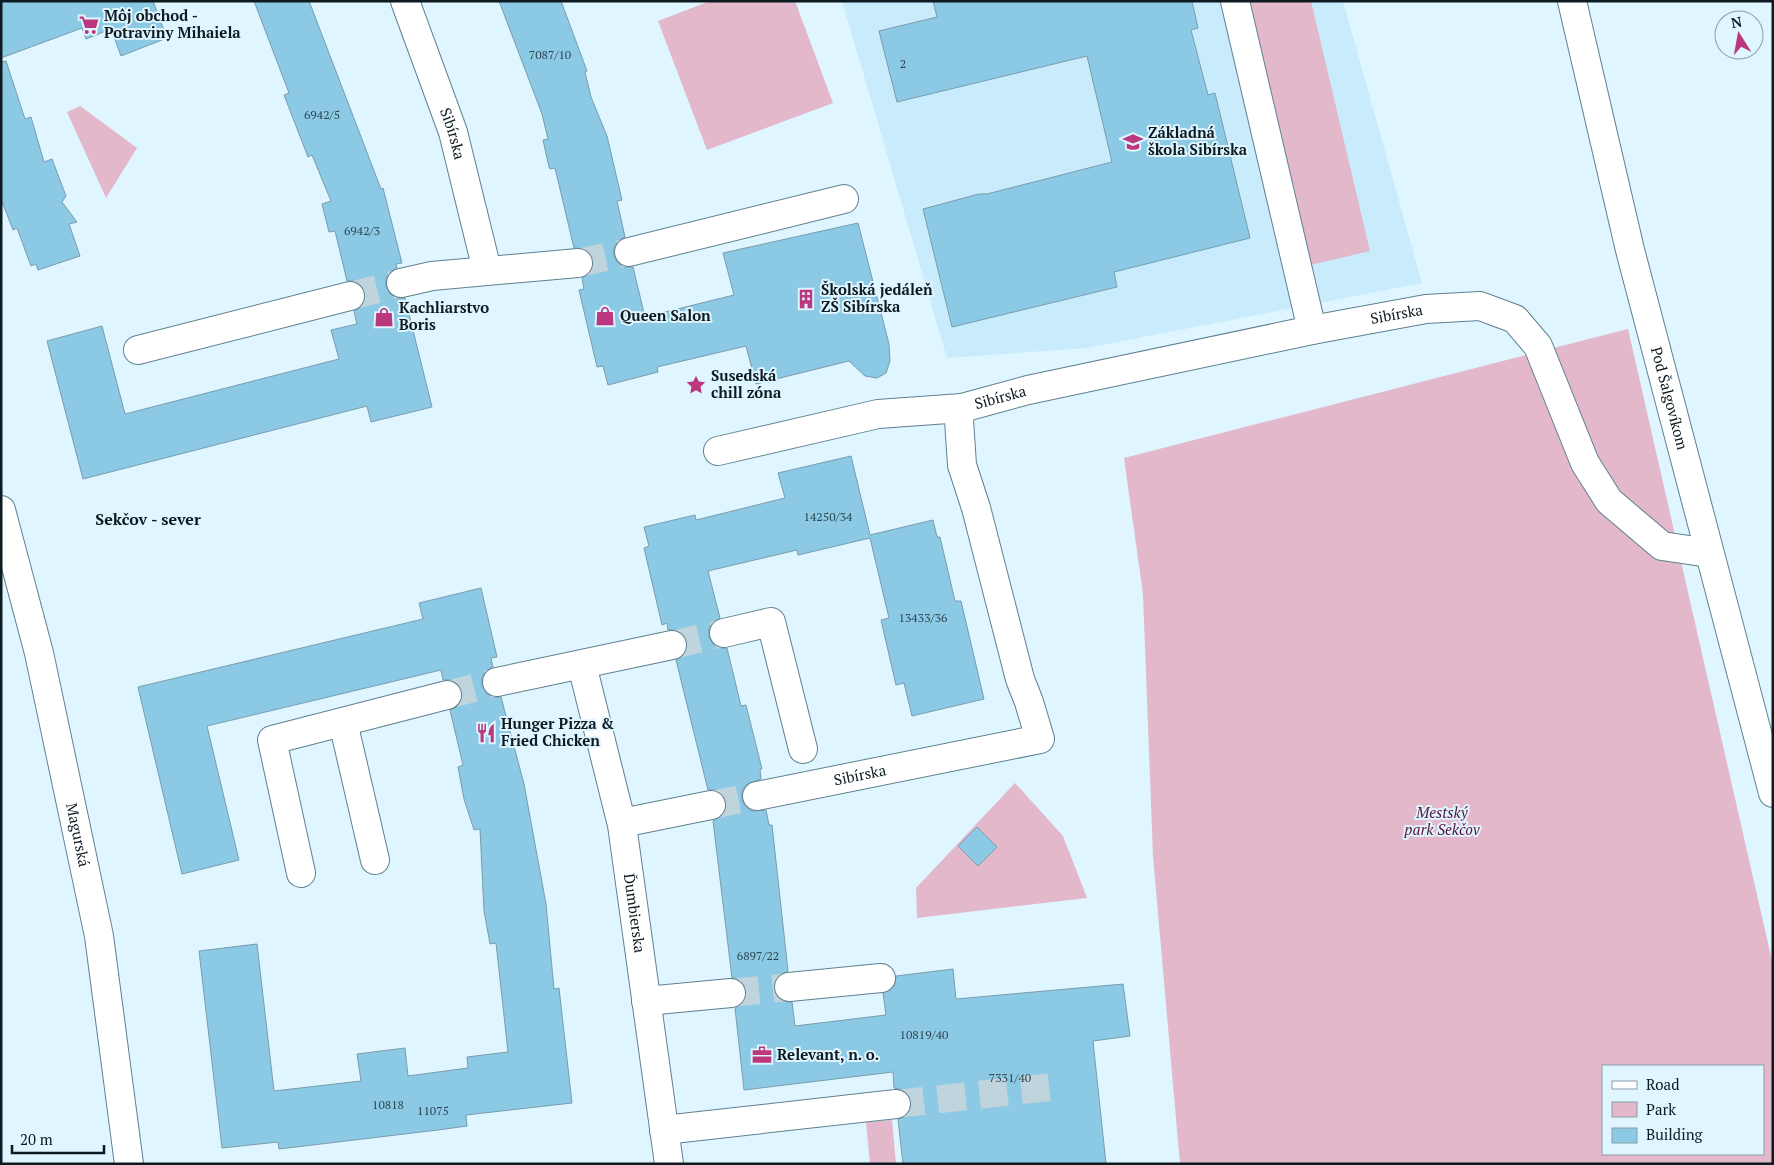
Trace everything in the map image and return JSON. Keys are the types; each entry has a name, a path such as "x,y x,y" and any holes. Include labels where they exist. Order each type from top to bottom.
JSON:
{"street":[{"name":"Sibírska","path":"405,1 453,132 487,270"},
{"path":"1235,1 1312,330"},
{"name":"Pod Šalgovíkom","path":"1572,1 1630,250 1773,794"},
{"path":"629,252 844,199"},
{"path":"401,283 432,276 578,263"},
{"path":"138,350 350,296"},
{"name":"Sibírska","path":"724,450 878,414 962,408 1028,390 1312,330 1426,309 1480,306 1515,319 1538,346 1585,464 1608,501 1662,546 1709,553"},
{"name":"Sibírska","path":"757,796 1040,739 1020,679 976,508 962,464 959,420 962,408"},
{"name":"Magurská","path":"1,510 39,653 99,936 129,1164"},
{"path":"724,633 771,622 803,749"},
{"path":"497,682 672,645"},
{"name":"Ďumbierska","path":"582,665 622,823 668,1164"},
{"path":"301,873 272,740 447,695"},
{"path":"343,722 375,860"},
{"path":"622,823 711,805"},
{"path":"789,988 881,978"},
{"path":"646,1001 731,993"},
{"path":"664,1130 896,1104"}],"shaded area":[{"name":"Základná škola Sibírska","path":"842,1 1343,1 1422,283 1087,348 947,358"}],"green space":[{"path":"710,1 795,1 833,103 707,150 658,21"},
{"path":"1235,1 1311,1 1370,251 1298,268"},
{"path":"80,106 137,148 106,198 67,112"},
{"name":"Mestský park Sekčov","path":"1628,329 1773,965 1773,1164 1180,1164 1153,856 1143,594 1124,458"},
{"path":"1015,783 1063,836 1087,898 917,918 916,888"},
{"path":"892,1120 896,1164 870,1164 866,1122"}],"building":[{"path":"1,1 153,1 167,38 121,56 111,29 86,39 82,28 1,58"},
{"path":"254,1 309,1 381,189 383,188 402,263 396,264 397,268 390,272 386,278 386,286 390,294 397,298 405,298 432,407 371,422 367,406 83,479 47,341 102,326 125,414 339,359 331,330 357,324 354,311 361,307 365,301 365,292 361,285 354,281 347,281 335,231 329,232 322,204 331,201 312,155 308,157 284,95 289,93"},
{"path":"499,1 561,1 587,71 585,72 591,97 607,136 622,200 617,201 625,237 619,240 614,247 614,256 617,262 624,267 633,267 645,317 734,295 723,253 858,223 889,344 890,361 886,373 877,378 865,376 849,361 756,384 746,346 657,367 658,372 608,385 603,366 597,367 579,290 584,289 582,278 592,270 593,261 591,254 585,249 574,248 555,168 550,169 549,167 543,140 548,139 542,114"},
{"path":"933,1 1192,1 1198,28 1191,30 1208,95 1215,93 1250,238 1114,272 1117,287 952,327 923,209 1112,162 1087,56 897,102 879,31 937,17"},
{"path":"6,61 25,119 31,117 44,162 52,159 66,196 62,202 77,222 69,224 80,256 38,270 36,264 31,266 17,228 13,230 1,199 1,62"},
{"path":"851,456 870,535 933,520 937,537 940,537 955,601 961,601 984,699 912,716 904,683 896,685 881,620 889,618 870,538 798,555 797,550 708,571 720,618 713,622 709,628 709,637 713,644 719,648 727,648 741,706 746,705 762,769 760,769 761,779 746,785 742,791 742,800 745,806 752,811 766,810 769,825 772,825 788,971 780,975 775,981 774,989 782,1001 792,1002 795,1026 886,1015 883,993 895,985 896,976 953,969 956,999 1123,984 1130,1036 1093,1041 1106,1164 903,1164 898,1119 905,1117 910,1111 911,1102 908,1094 903,1090 894,1088 893,1072 744,1090 735,1008 745,1000 746,991 738,979 732,978 713,821 722,816 726,810 726,802 722,794 716,790 708,790 676,660 683,656 687,650 687,641 683,634 676,630 668,630 667,623 662,625 644,548 649,546 644,527 695,515 696,520 785,498 778,473"},
{"path":"481,588 497,657 491,658 493,667 486,671 482,677 482,685 486,693 493,697 501,697 524,784 546,904 554,989 559,988 572,1103 466,1115 467,1126 438,1130 279,1149 278,1142 222,1148 199,951 257,944 274,1091 361,1081 357,1054 405,1048 408,1076 468,1068 467,1057 508,1052 496,943 490,944 484,911 480,829 474,830 464,799 458,767 463,765 450,710 458,706 462,699 462,692 458,684 451,680 443,680 441,670 207,726 239,860 182,874 138,687 423,619 419,603"},
{"path":"977,827 997,847 978,866 958,846"}],"tunnel":[{"path":"578,263 629,252"},
{"path":"350,296 401,283"},
{"path":"672,645 724,633"},
{"path":"447,695 497,682"},
{"path":"711,805 757,796"},
{"path":"731,993 789,987"},
{"path":"896,1104 1050,1087"}],"place":[{"name":"Môj obchod - Potraviny Mihaiela","path":"89,25"},
{"name":"Základná škola Sibírska","path":"1133,142"},
{"name":"Školská jedáleň ZŠ Sibírska","path":"806,299"},
{"name":"Queen Salon","path":"605,316"},
{"name":"Kachliarstvo Boris","path":"384,317"},
{"name":"Susedská chill zóna","path":"696,385"},
{"name":"Hunger Pizza & Fried Chicken","path":"486,733"},
{"name":"Relevant, n. o.","path":"762,1055"}],"district":[{"name":"Sekčov - sever","path":"148,519"}]}
